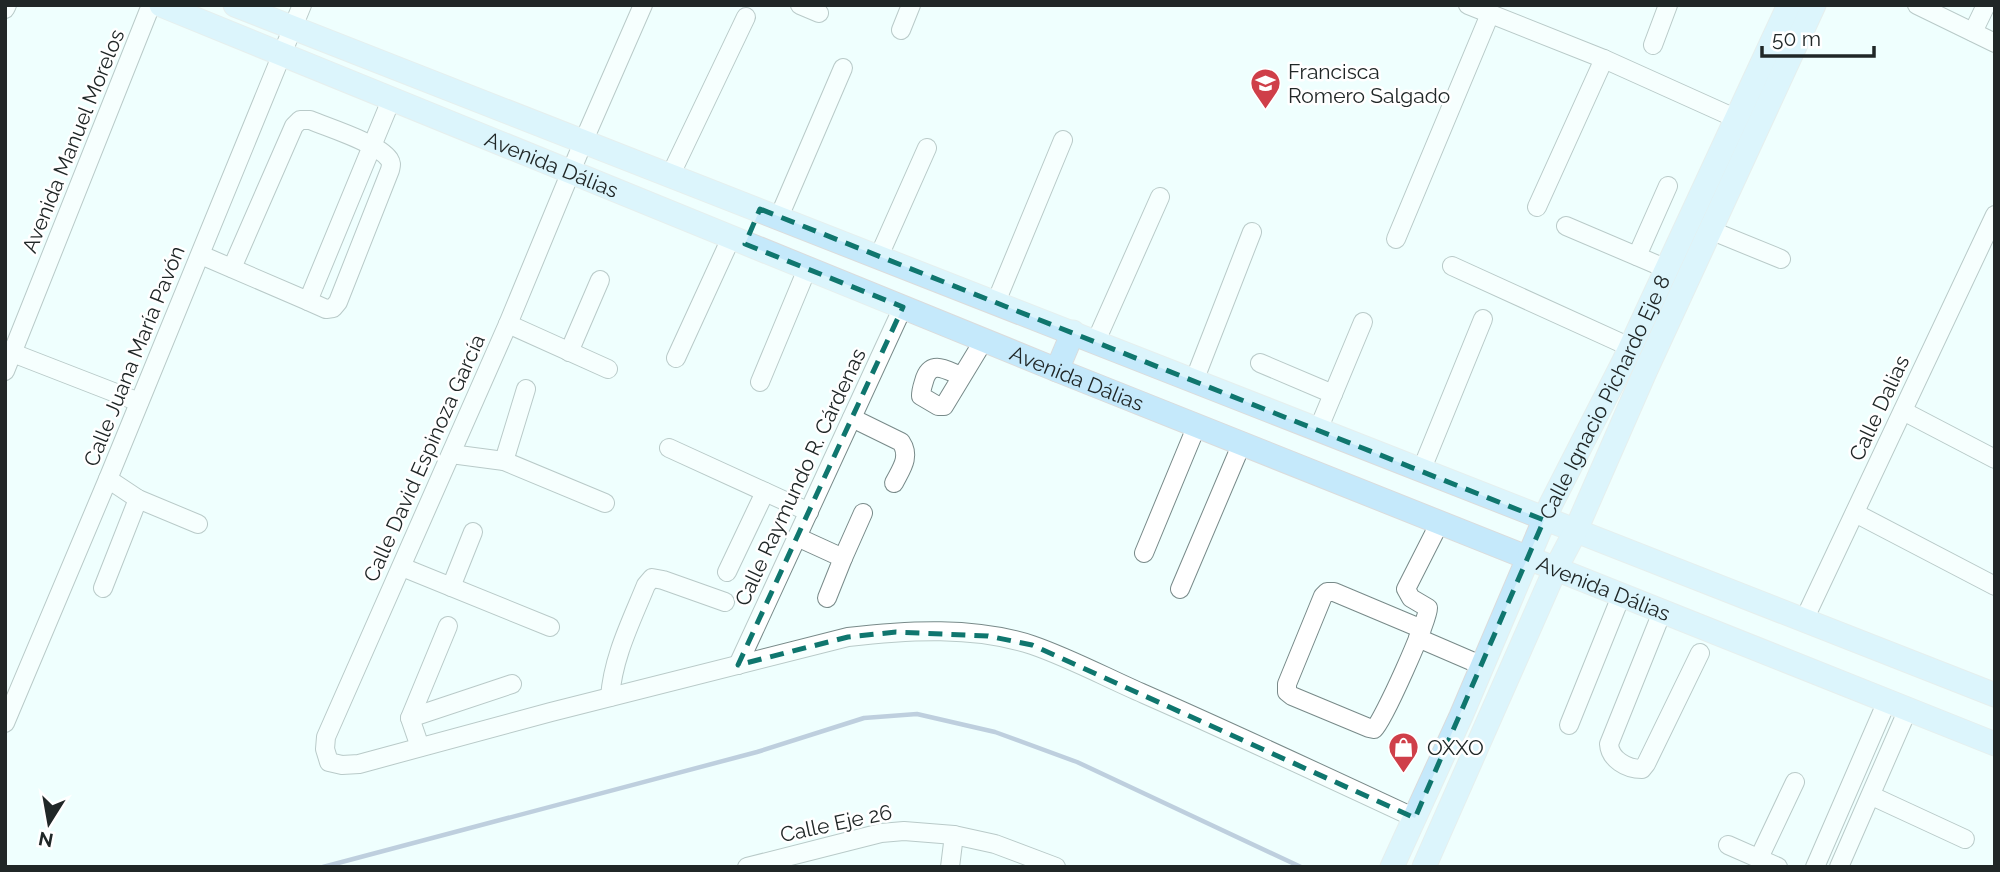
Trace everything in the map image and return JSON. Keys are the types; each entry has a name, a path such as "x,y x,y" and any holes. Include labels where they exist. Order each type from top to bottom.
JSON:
{"main road":[{"name":"Avenida Dálias","path":"161,5 1057,370 1995,744"},
{"name":"Avenida Dálias","path":"235,5 1995,695"},
{"name":"Calle Ignacio Pichardo Eje 8","path":"1392,867 1483,666 1544,520 1630,347 1789,5"},
{"name":"Calle Ignacio Pichardo Eje 8","path":"1424,867 1555,570 1575,532 1814,5"},
{"path":"738,241 769,213"},
{"path":"1057,370 1073,332"},
{"path":"1339,482 1355,445"},
{"path":"1461,716 1486,726"}],"street":[{"name":"Avenida Manuel Morelos","path":"5,371 9,352 151,5"},
{"name":"Calle Juana María Pavón","path":"5,723 201,255 302,5"},
{"path":"584,140 643,5"},
{"path":"800,5 820,13"},
{"path":"901,30 911,5"},
{"path":"1468,5 1604,60 1735,118"},
{"path":"1653,45 1668,5"},
{"path":"1917,5 1995,43"},
{"path":"1973,32 1986,5"},
{"path":"1396,239 1490,14"},
{"path":"671,174 746,18"},
{"path":"1537,207 1604,60"},
{"path":"769,213 843,68"},
{"path":"308,301 391,100"},
{"path":"201,255 326,309 334,308 390,170 388,158 372,146 310,120 300,120 294,126 232,268"},
{"name":"Calle David Espinoza García","path":"420,747 359,764 342,765 329,762 325,749 326,737 508,324 584,140"},
{"path":"996,302 1063,140"},
{"path":"879,256 927,148"},
{"path":"1637,256 1668,186"},
{"path":"1096,341 1160,197"},
{"path":"1566,226 1667,269"},
{"name":"Calle Dalias","path":"1804,620 1992,226"},
{"path":"1710,230 1781,259"},
{"path":"1195,381 1252,232"},
{"path":"676,358 738,241"},
{"path":"1452,266 1630,347"},
{"path":"760,382 807,269"},
{"path":"569,352 600,280"},
{"name":"Calle Raymundo R. Cárdenas","path":"738,665 903,307"},
{"path":"1421,471 1483,319"},
{"path":"1318,430 1363,322"},
{"path":"508,324 608,369"},
{"path":"961,376 984,340"},
{"path":"9,352 139,402"},
{"path":"1260,363 1333,394"},
{"path":"504,461 526,389"},
{"path":"1903,411 1995,459"},
{"path":"852,418 901,442 906,449 907,456 894,484"},
{"path":"1144,553 1197,425"},
{"path":"1180,589 1242,443"},
{"path":"669,449 808,512"},
{"path":"451,454 504,461 605,503"},
{"path":"108,478 138,499 198,524"},
{"path":"727,572 765,492"},
{"path":"103,587 138,499"},
{"path":"827,598 863,513"},
{"path":"1854,513 1995,586"},
{"path":"1440,522 1406,589 1411,598 1428,608 1420,633 1380,724 1374,729 1287,692 1287,684 1327,592 1420,633 1483,666"},
{"path":"451,587 473,533"},
{"path":"797,537 843,558"},
{"path":"402,567 550,627"},
{"path":"610,697 612,672 618,653 646,585 652,578 725,602"},
{"path":"1569,725 1621,596"},
{"path":"1662,612 1609,744 1615,760 1635,769 1642,769 1646,764 1700,653"},
{"path":"449,626 410,718 420,747 848,637 896,632 988,636 1032,645 1259,744 1415,818"},
{"path":"410,718 512,684"},
{"path":"1839,867 1872,796 1898,705"},
{"path":"1815,867 1898,705"},
{"path":"1759,858 1795,782"},
{"path":"1872,796 1965,839"},
{"name":"Calle Eje 26","path":"747,867 881,833 904,831 954,835 995,844 1049,865"},
{"path":"950,867 954,835"},
{"path":"1728,845 1778,867"}],"highlighted area":[{"path":"760,209 1544,520 1415,818 1032,645 988,636 896,632 848,637 738,665 903,307 745,244"}],"waterway":[{"path":"323,867 757,752 864,718 917,714 995,732 1077,762 1301,867"}],"place":[{"name":"Francisca Romero Salgado","path":"1265,110"},
{"name":"OXXO","path":"1404,774"}]}
